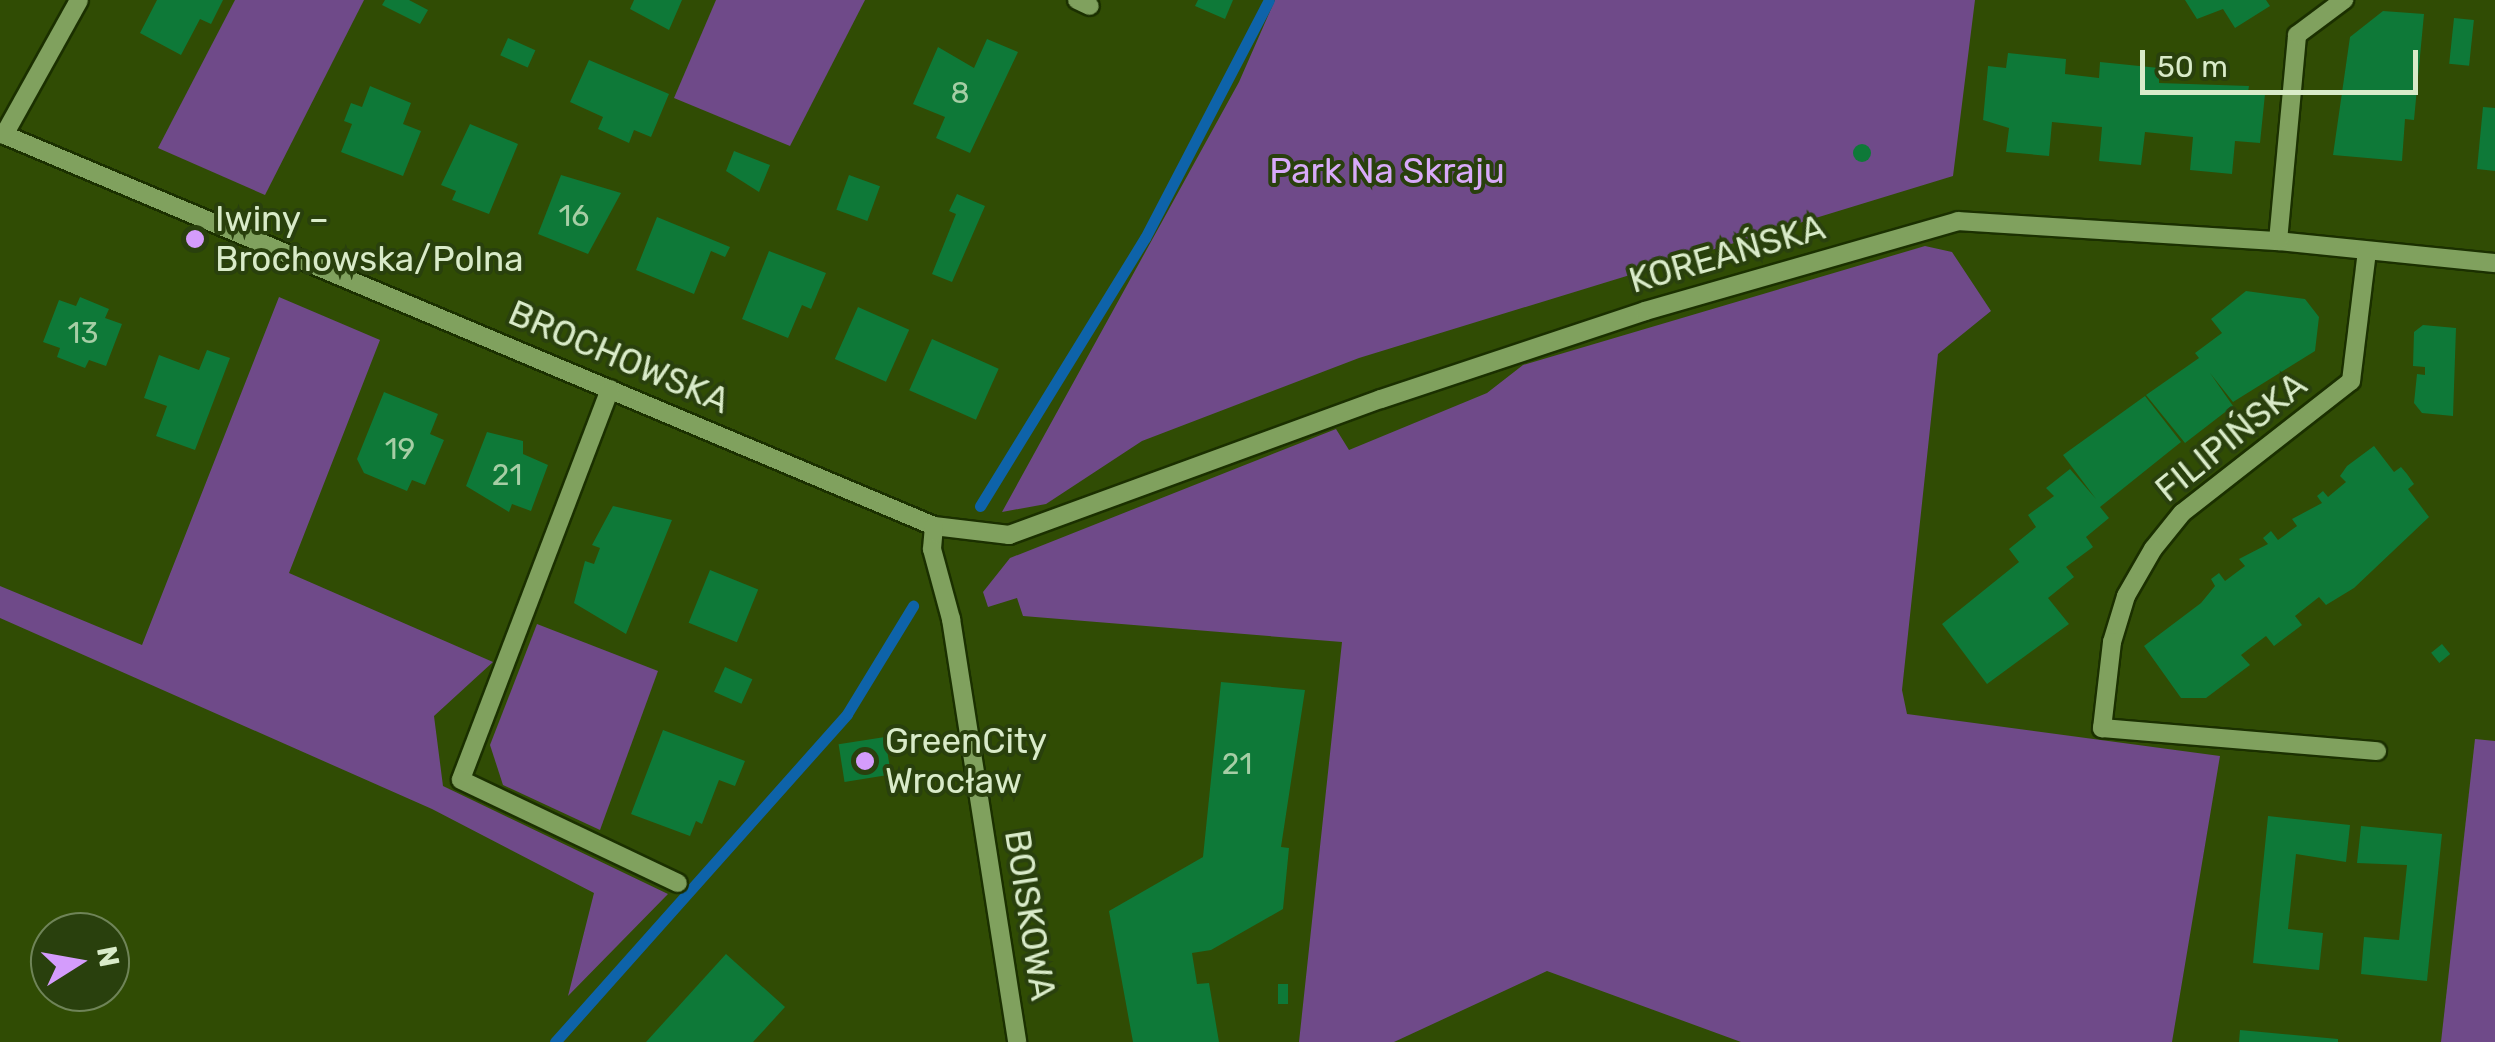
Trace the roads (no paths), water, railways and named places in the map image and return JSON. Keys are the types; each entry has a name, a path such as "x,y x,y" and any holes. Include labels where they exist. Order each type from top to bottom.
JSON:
{"street":[{"path":"2,134 79,0"},
{"path":"2278,241 2297,35 2344,0"},
{"name":"BROCHOWSKA","path":"2,134 934,526 1008,535"},
{"name":"KOREAŃSKA","path":"1008,535 1645,311 1958,221 2278,241 2495,263"},
{"name":"FILIPIŃSKA","path":"2367,251 2351,381 2182,513 2152,549 2126,596 2112,642 2102,728 2377,751"},
{"path":"610,389 461,780 678,883"},
{"name":"BOISKOWA","path":"934,526 932,549 951,620 1017,1042"}],"waterway":[{"path":"980,506 1145,238 1269,0"},
{"path":"555,1042 847,714 913,606"}],"place":[{"name":"Iwiny – Brochowska/Polna","path":"195,239"},
{"name":"GreenCity Wrocław","path":"865,761"}],"park label":[{"name":"Park Na Skraju","path":"1387,171"}]}
